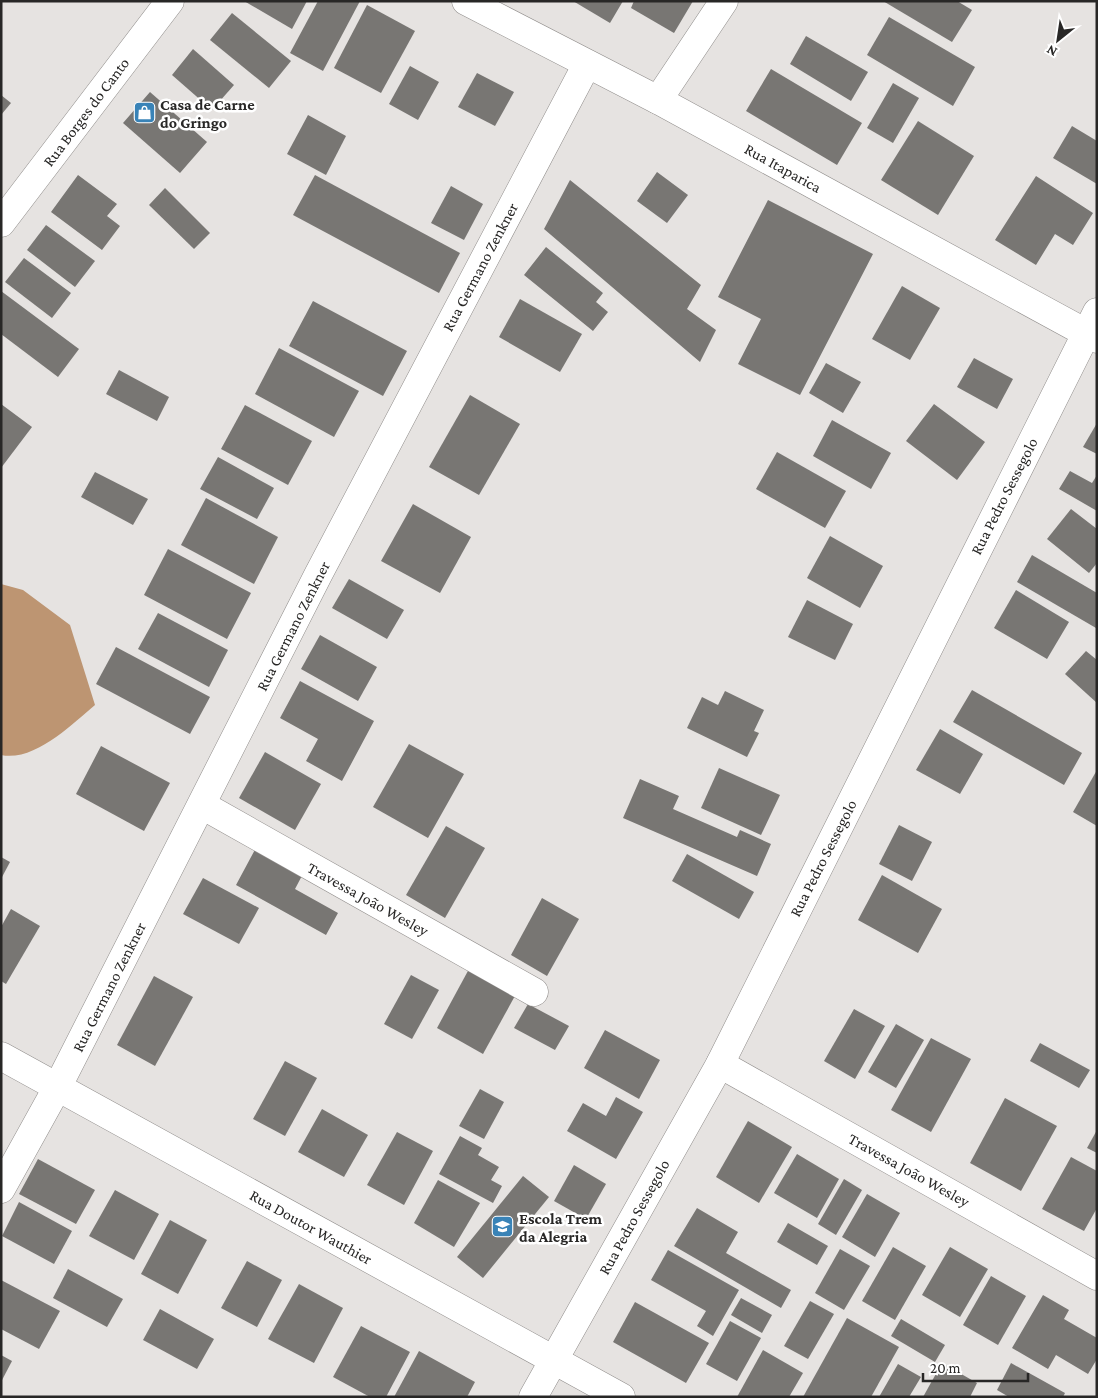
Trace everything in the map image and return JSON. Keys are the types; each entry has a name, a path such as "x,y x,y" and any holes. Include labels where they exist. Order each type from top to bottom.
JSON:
{"street":[{"name":"Rua Borges do Canto","path":"1,223 170,1"},
{"name":"Rua Itaparica","path":"466,1 1093,328"},
{"path":"658,100 724,1"},
{"name":"Rua Germano Zenkner","path":"1,1189 57,1088 318,575 587,64"},
{"name":"Rua Pedro Sessegolo","path":"533,1397 720,1064 1093,328"},
{"name":"Travessa João Wesley","path":"202,805 534,992"},
{"name":"Rua Doutor Wauthier","path":"1,1056 621,1397"},
{"name":"Travessa João Wesley","path":"720,1064 1097,1276"}],"shaded area":[{"path":"1,584 23,590 70,625 95,705 52,740 27,753 14,756 1,755"}],"building":[{"path":"244,1 307,1 292,29"},
{"path":"318,1 360,1 323,71 290,53"},
{"path":"573,1 623,1 610,23"},
{"path":"634,1 693,1 674,33 631,8"},
{"path":"883,1 957,1 972,10 952,42"},
{"path":"367,5 415,31 381,93 334,68"},
{"path":"232,13 291,61 269,88 210,40"},
{"path":"889,17 975,67 953,106 867,55"},
{"path":"806,36 868,72 851,101 790,64"},
{"path":"193,49 234,85 212,110 172,75"},
{"path":"410,66 439,82 418,120 389,104"},
{"path":"771,69 862,123 837,165 746,111"},
{"path":"477,73 514,92 495,126 458,107"},
{"path":"893,83 919,98 893,143 867,128"},
{"path":"150,92 207,142 180,173 123,123"},
{"path":"1,95 11,103 1,115"},
{"path":"308,115 346,136 326,175 287,154"},
{"path":"918,121 974,156 938,215 881,180"},
{"path":"1072,126 1097,141 1097,184 1053,158"},
{"path":"657,172 688,195 667,223 637,201"},
{"path":"78,175 117,204 107,216 120,226 102,250 51,212"},
{"path":"315,175 460,253 439,293 293,215"},
{"path":"1036,176 1093,213 1073,245 1055,234 1036,265 995,240"},
{"path":"570,180 701,285 687,309 716,330 700,362 544,229"},
{"path":"451,186 483,204 464,240 431,223"},
{"path":"165,188 210,233 194,249 149,205"},
{"path":"768,200 873,254 800,395 738,364 761,319 718,297"},
{"path":"46,225 95,261 75,287 27,250"},
{"path":"546,247 603,293 596,302 608,312 593,331 524,275"},
{"path":"24,258 71,293 52,318 5,282"},
{"path":"902,286 940,308 910,360 872,339"},
{"path":"1,291 79,349 58,377 1,334"},
{"path":"520,299 582,334 560,372 499,337"},
{"path":"313,301 407,351 383,396 289,346"},
{"path":"279,348 359,391 334,437 255,394"},
{"path":"974,358 1013,379 997,409 957,387"},
{"path":"826,363 861,382 843,413 809,393"},
{"path":"119,370 169,397 157,421 106,394"},
{"path":"470,395 520,424 479,495 429,467"},
{"path":"1,404 32,427 1,468"},
{"path":"934,404 985,442 957,480 906,441"},
{"path":"245,405 312,441 288,485 221,449"},
{"path":"832,420 891,453 871,489 813,456"},
{"path":"1097,423 1097,454 1083,447"},
{"path":"777,452 846,491 825,528 756,489"},
{"path":"218,457 274,488 257,519 200,489"},
{"path":"1070,471 1092,483 1097,475 1097,511 1059,489"},
{"path":"95,472 148,499 133,525 81,497"},
{"path":"206,498 278,537 254,584 181,545"},
{"path":"413,504 471,537 440,593 381,561"},
{"path":"1071,509 1097,529 1097,563 1089,573 1047,539"},
{"path":"830,536 883,566 860,608 807,578"},
{"path":"168,549 251,593 227,639 144,595"},
{"path":"1032,555 1097,593 1096,628 1017,582"},
{"path":"349,579 404,610 387,639 332,608"},
{"path":"1016,590 1069,622 1047,659 994,628"},
{"path":"807,600 853,624 835,660 788,637"},
{"path":"158,613 228,650 209,687 138,649"},
{"path":"320,635 377,667 358,701 301,669"},
{"path":"116,647 210,697 190,734 96,684"},
{"path":"1086,651 1097,660 1097,703 1065,674"},
{"path":"300,681 374,721 342,781 306,761 318,739 280,718"},
{"path":"972,690 1082,753 1064,785 953,722"},
{"path":"725,691 764,710 754,731 759,733 747,757 687,728 702,697 718,705"},
{"path":"940,729 983,754 960,794 916,770"},
{"path":"409,744 464,774 428,838 373,807"},
{"path":"101,746 170,783 144,831 76,794"},
{"path":"265,752 321,784 295,830 239,798"},
{"path":"719,768 780,795 761,835 701,808"},
{"path":"1097,770 1097,826 1073,812"},
{"path":"640,779 679,796 673,809 737,837 740,830 771,844 757,876 623,818"},
{"path":"899,825 932,842 912,881 879,864"},
{"path":"446,826 485,848 445,918 406,895"},
{"path":"258,844 305,870 295,889 338,913 326,935 236,885"},
{"path":"687,854 754,892 739,919 672,881"},
{"path":"1,857 10,862 1,879"},
{"path":"882,875 942,909 918,953 858,920"},
{"path":"203,878 259,908 239,944 183,914"},
{"path":"542,898 579,919 547,976 511,955"},
{"path":"11,909 40,926 6,984 1,981 1,927"},
{"path":"469,969 516,994 483,1054 437,1028"},
{"path":"411,975 439,990 412,1039 384,1024"},
{"path":"154,976 193,997 155,1066 117,1045"},
{"path":"528,1004 569,1026 555,1050 514,1028"},
{"path":"854,1009 885,1026 855,1079 824,1061"},
{"path":"896,1024 924,1040 896,1088 868,1072"},
{"path":"605,1030 660,1060 639,1099 584,1068"},
{"path":"931,1038 971,1059 931,1132 891,1110"},
{"path":"1040,1043 1090,1070 1079,1088 1030,1061"},
{"path":"285,1061 317,1078 285,1136 253,1119"},
{"path":"480,1089 504,1102 484,1139 459,1126"},
{"path":"616,1097 643,1112 616,1159 567,1131 583,1103 606,1116"},
{"path":"1005,1098 1057,1126 1021,1191 970,1163"},
{"path":"322,1109 368,1135 344,1177 298,1152"},
{"path":"748,1121 792,1147 759,1203 716,1177"},
{"path":"1097,1130 1097,1153 1087,1148"},
{"path":"397,1132 433,1151 404,1205 367,1185"},
{"path":"460,1136 482,1148 478,1155 499,1167 491,1180 502,1186 493,1203 439,1174"},
{"path":"797,1154 839,1179 817,1218 774,1193"},
{"path":"1071,1157 1097,1171 1097,1208 1084,1231 1042,1209"},
{"path":"38,1159 95,1190 76,1224 19,1194"},
{"path":"574,1165 606,1184 586,1219 554,1201"},
{"name":"Escola Trem da Alegria","path":"523,1176 549,1197 483,1278 457,1257"},
{"path":"844,1179 862,1190 836,1235 818,1224"},
{"path":"438,1180 480,1203 454,1247 414,1223"},
{"path":"115,1190 159,1214 134,1260 89,1236"},
{"path":"867,1194 900,1213 875,1257 842,1237"},
{"path":"19,1202 72,1231 54,1264 2,1236"},
{"path":"697,1208 738,1232 726,1253 791,1290 781,1308 674,1246"},
{"path":"170,1220 207,1240 178,1294 141,1274"},
{"path":"788,1223 828,1246 817,1265 777,1242"},
{"path":"893,1247 926,1266 895,1320 862,1301"},
{"path":"950,1247 988,1269 960,1317 922,1295"},
{"path":"840,1249 870,1266 844,1310 815,1293"},
{"path":"668,1250 739,1290 713,1336 697,1326 706,1311 651,1280"},
{"path":"247,1261 282,1280 257,1327 221,1308"},
{"path":"68,1269 123,1299 107,1327 53,1298"},
{"path":"991,1276 1026,1296 998,1345 963,1325"},
{"path":"1,1280 60,1311 39,1349 1,1329"},
{"path":"299,1284 343,1308 314,1363 268,1339"},
{"path":"1043,1295 1069,1310 1064,1319 1097,1338 1097,1359 1088,1374 1056,1355 1048,1369 1012,1348"},
{"path":"741,1298 772,1315 762,1333 731,1315"},
{"path":"810,1301 834,1314 808,1359 784,1346"},
{"path":"635,1302 709,1343 686,1383 613,1342"},
{"path":"160,1309 214,1339 197,1369 143,1340"},
{"path":"847,1318 899,1347 871,1397 803,1397"},
{"path":"901,1319 945,1345 935,1362 891,1336"},
{"path":"730,1321 761,1338 737,1381 706,1364"},
{"path":"361,1326 410,1352 386,1397 370,1397 333,1377"},
{"path":"763,1350 803,1373 789,1397 737,1397"},
{"path":"419,1351 475,1382 467,1397 394,1397"},
{"path":"1,1355 12,1361 1,1382"},
{"path":"942,1363 977,1383 970,1397 923,1397"},
{"path":"1011,1363 1065,1393 1063,1397 1009,1397 997,1390"},
{"path":"898,1364 921,1377 909,1397 879,1397"}],"place":[{"name":"Casa de Carne do Gringo","path":"144,113"},
{"name":"Escola Trem da Alegria","path":"503,1227"}]}
